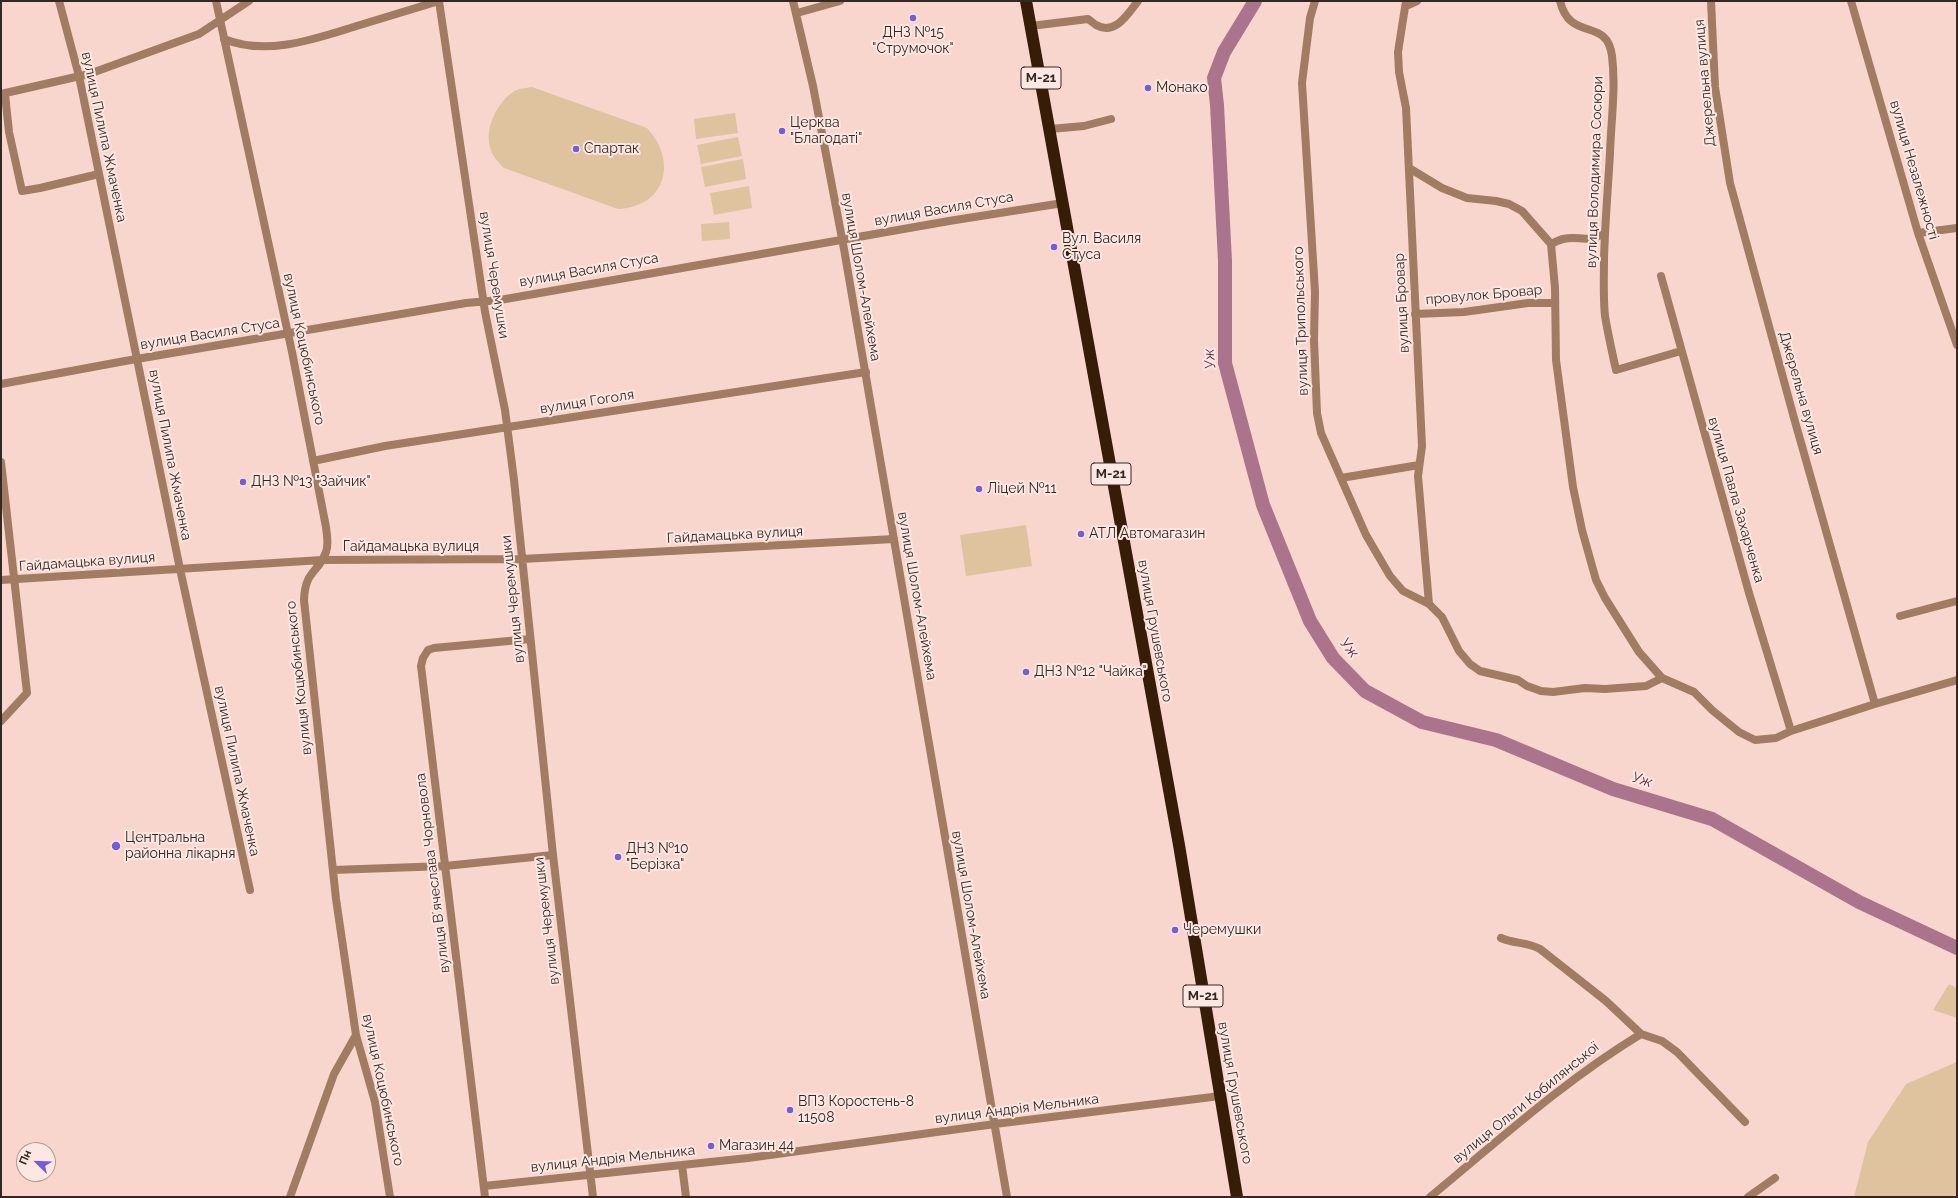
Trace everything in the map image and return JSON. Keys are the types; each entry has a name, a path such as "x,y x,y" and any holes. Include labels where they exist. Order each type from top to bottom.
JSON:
{"highway":[{"name":"вулиця Грушевського","path":"1026,1 1176,830 1237,1197"}],"street":[{"name":"вулиця Пилипа Жмаченка","path":"59,1 79,76 180,568 250,890"},
{"name":"вулиця Коцюбинського","path":"216,1 288,334 327,533 328,544 322,560 307,579 304,600 332,870 356,1035 375,1102 390,1197"},
{"path":"99,174 22,191 9,132 3,94 79,76 116,65 199,34 249,1"},
{"path":"224,39 238,45 257,47 298,43 439,1"},
{"name":"вулиця Черемушки","path":"439,1 484,301 507,428 553,855 593,1197"},
{"name":"вулиця Шолом-Алейхема","path":"793,1 797,13 842,239 866,372 1007,1197"},
{"path":"797,13 840,1"},
{"path":"1031,26 1088,19 1095,25 1108,28 1119,24 1138,1"},
{"name":"вулиця Трипольського","path":"1315,1 1310,18 1302,83 1315,292 1314,340 1317,413 1321,433 1366,535 1390,576 1403,591 1429,604 1442,617 1460,651 1470,664 1480,671 1518,680 1527,686 1541,691 1553,692 1585,688 1605,689 1646,686 1662,678"},
{"path":"1406,4 1417,1"},
{"name":"вулиця Володимира Сосюри","path":"1560,1 1566,17 1573,24 1602,34 1609,44 1612,55 1613,90 1605,234 1605,309 1616,370 1681,351"},
{"name":"Джерельна вулиця","path":"1711,1 1715,87 1730,183 1794,418 1875,704"},
{"name":"вулиця Незалежності","path":"1851,1 1918,233 1957,345"},
{"name":"вулиця Бровар","path":"1406,4 1398,52 1399,72 1406,108 1422,446 1418,476 1429,604"},
{"path":"1050,129 1084,126 1111,119"},
{"path":"1409,168 1442,188 1467,198 1502,202 1522,211 1551,244 1555,288 1556,360 1573,487 1589,557 1604,598 1639,652 1662,678 1694,692 1712,710 1746,736 1755,740 1776,738 1791,731 1875,704 1957,680"},
{"name":"вулиця Василя Стуса","path":"1,384 137,359 842,239 1063,203"},
{"path":"1918,233 1957,228"},
{"path":"1551,244 1564,238 1584,240 1605,234"},
{"name":"вулиця Павла Захарченка","path":"1661,276 1749,593 1791,731"},
{"name":"провулок Бровар","path":"1415,314 1464,312 1528,303 1555,303"},
{"name":"вулиця Гоголя","path":"313,461 385,446 866,372"},
{"path":"1,462 27,693 1,721"},
{"path":"1341,478 1419,465"},
{"name":"Гайдамацька вулиця","path":"1,580 322,560 522,560 894,539"},
{"path":"1900,616 1957,601"},
{"name":"вулиця Вʼячеслава Чорновола","path":"485,1197 421,675 423,658 428,650 434,648 530,640"},
{"path":"332,870 445,866 553,855"},
{"path":"1501,938 1540,948 1606,1001 1641,1034 1662,1040 1677,1052 1745,1122"},
{"name":"вулиця Ольги Кобилянської","path":"1430,1197 1612,1051 1641,1034"},
{"path":"290,1197 334,1074 356,1035"},
{"name":"вулиця Андрія Мельника","path":"484,1186 682,1165 874,1142 995,1124 1220,1096"},
{"path":"682,1165 686,1197"},
{"path":"1748,1197 1775,1178"}],"shaded area":[{"name":"Спартак","path":"532,87 647,128 657,141 662,154 664,168 662,180 656,191 647,200 634,206 618,209 504,168 497,161 491,150 489,130 495,113 506,98 519,89"},
{"path":"735,113 738,133 696,139 694,119"},
{"path":"738,137 742,156 701,164 697,145"},
{"path":"743,159 746,179 705,187 701,167"},
{"path":"749,186 752,208 714,215 710,193"},
{"path":"729,222 730,239 702,241 701,224"},
{"path":"1026,525 1032,566 966,576 960,535"},
{"path":"1949,984 1957,988 1957,1018 1933,1010"},
{"path":"1957,1062 1957,1197 1854,1197 1868,1142 1906,1084"}],"waterway":[{"name":"Уж","path":"1255,1 1224,52 1214,78 1217,105 1225,261 1225,363 1263,505 1310,621 1333,658 1365,691 1422,722 1496,740 1613,789 1712,819 1859,902 1957,948"}],"place":[{"name":"ДНЗ №15 \"Струмочок\"","path":"913,18"},
{"name":"Монако","path":"1148,88"},
{"name":"Церква \"Благодаті\"","path":"782,131"},
{"name":"Спартак","path":"576,149"},
{"name":"Вул. Василя Стуса","path":"1054,247"},
{"name":"ДНЗ №13 \"Зайчик\"","path":"243,482"},
{"name":"Ліцей №11","path":"979,489"},
{"name":"АТЛ Автомагазин","path":"1081,534"},
{"name":"ДНЗ №12 \"Чайка\"","path":"1026,672"},
{"name":"Центральна районна лікарня","path":"116,846"},
{"name":"ДНЗ №10 \"Берізка\"","path":"618,857"},
{"name":"Черемушки","path":"1175,930"},
{"name":"ВПЗ Коростень-8 11508","path":"790,1110"},
{"name":"Магазин 44","path":"711,1146"}]}
